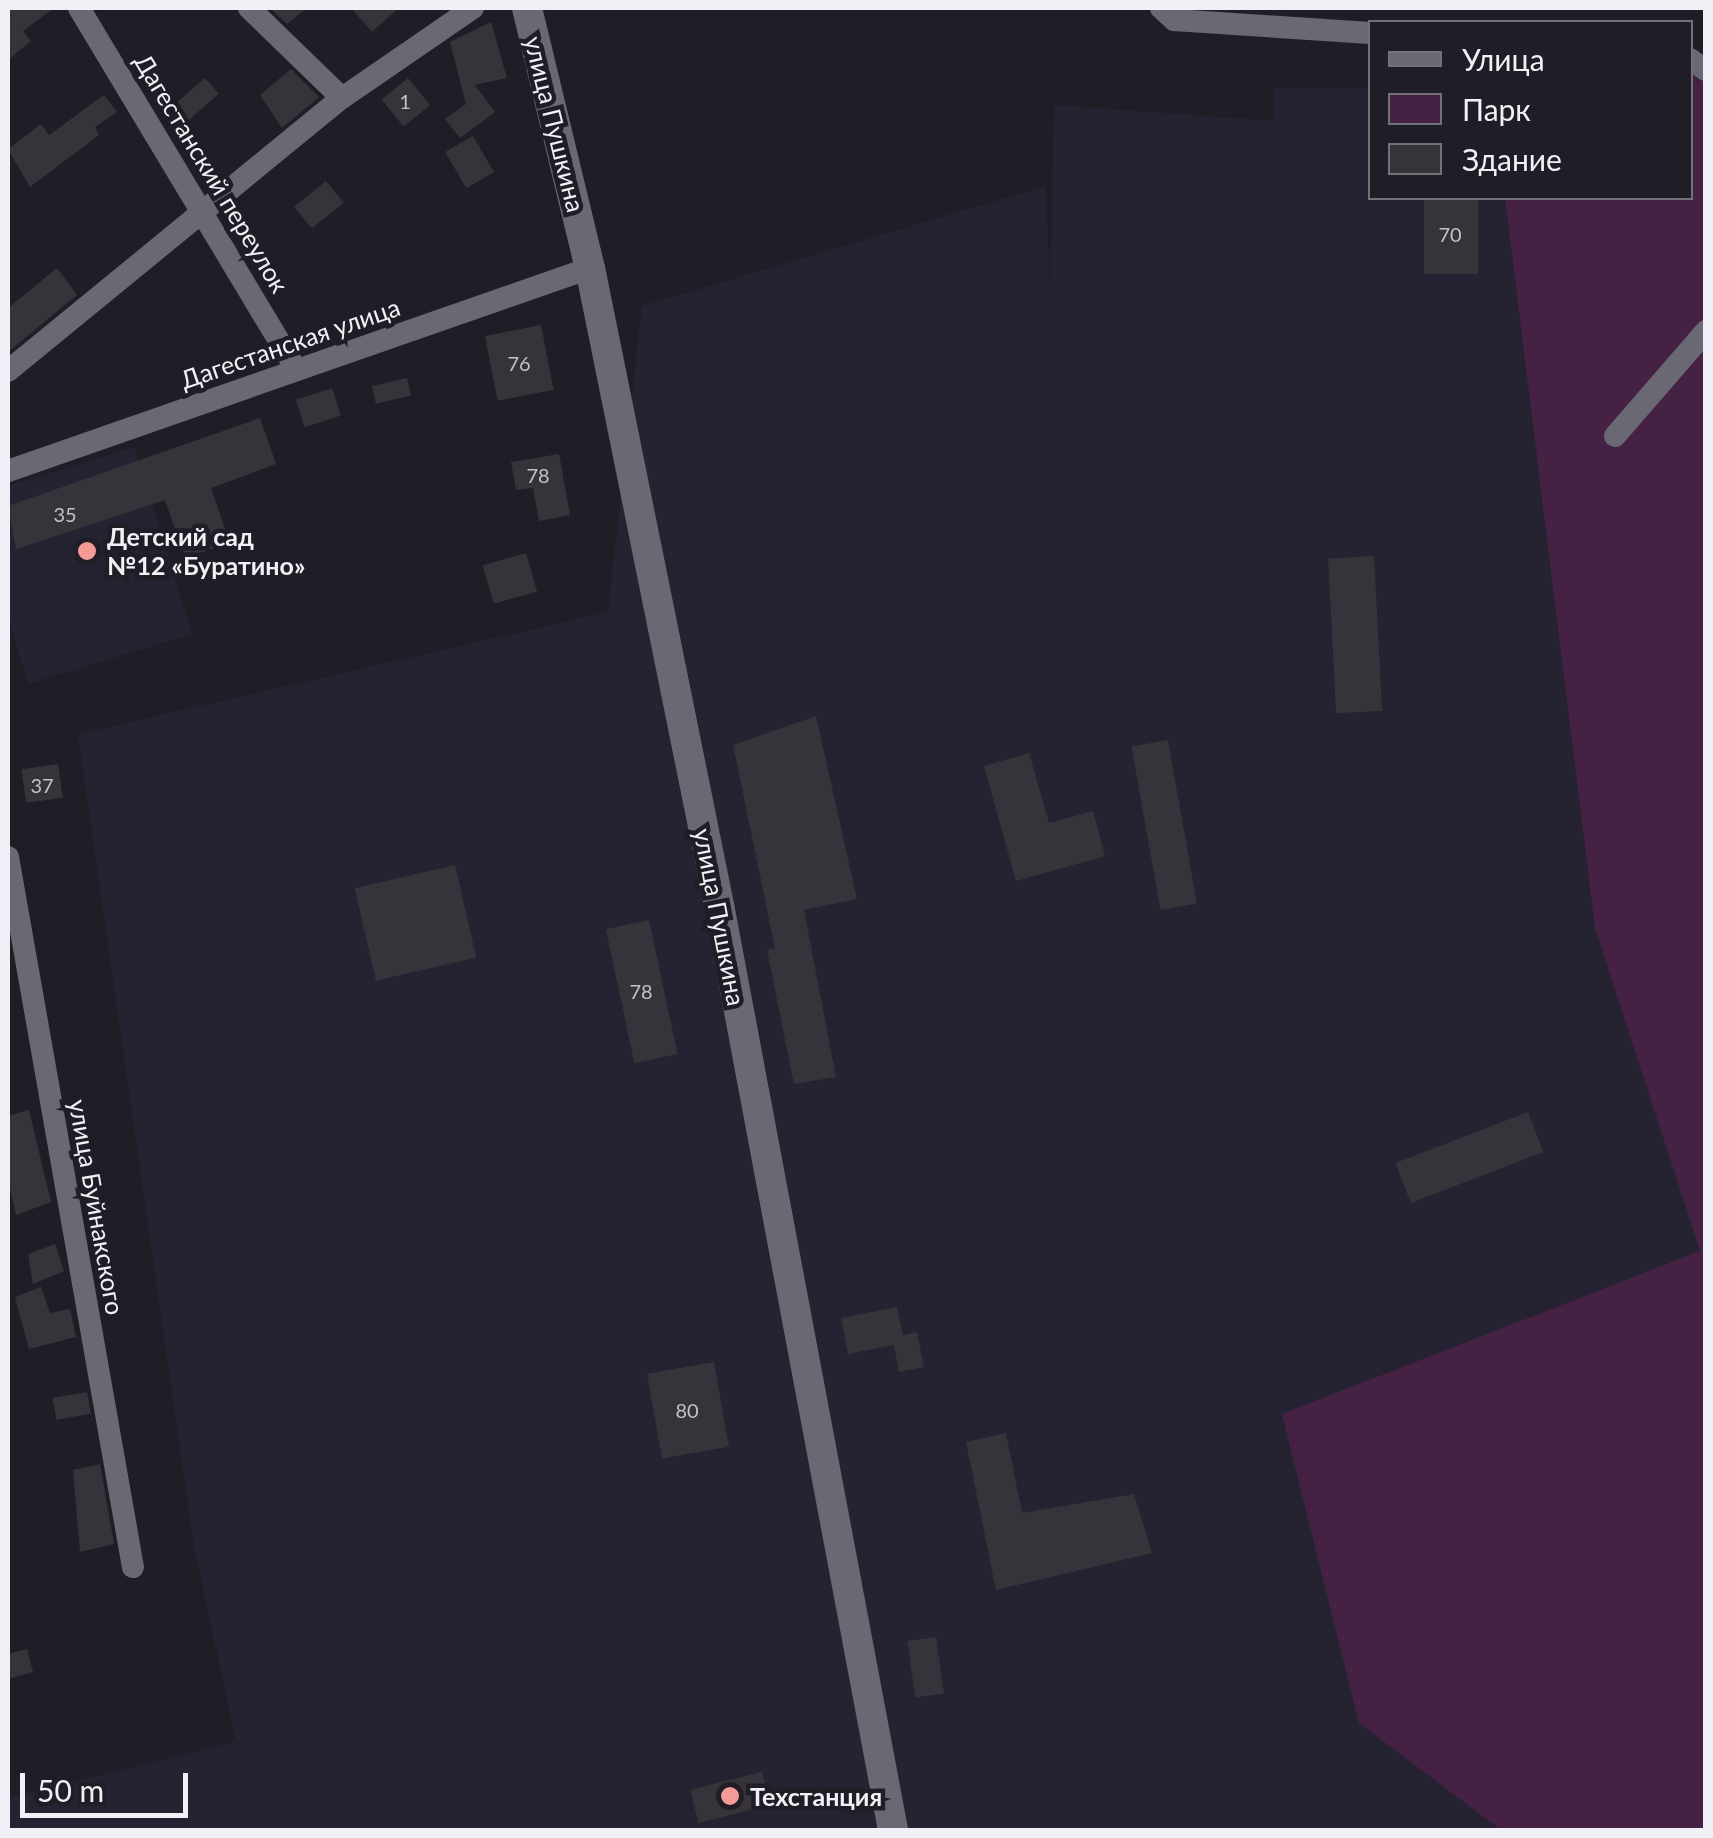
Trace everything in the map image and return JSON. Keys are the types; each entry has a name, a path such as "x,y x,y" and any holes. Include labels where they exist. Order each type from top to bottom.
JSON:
{"street":[{"name":"Дагестанский переулок","path":"78,8 204,209 296,369"},
{"path":"249,8 342,98"},
{"path":"8,372 342,98 473,8"},
{"name":"улица Пушкина","path":"526,8 590,268 893,1830"},
{"path":"1161,8 1174,20 1368,33"},
{"name":"Дагестанская улица","path":"8,470 590,268"},
{"path":"1616,436 1706,332"},
{"name":"улица Буйнакского","path":"8,857 133,1567"}],"shaded area":[{"path":"1274,87 1368,88 1368,200 1512,200 1705,1260 1548,1830 8,1830 8,1798 236,1741 194,1547 78,734 608,612 642,306 1046,186 1050,294 1054,105 1274,121"},
{"name":"Детский сад №12 «Буратино»","path":"135,447 192,634 28,684 8,616 8,486"}],"green space":[{"path":"1705,69 1705,1830 1501,1830 1359,1723 1282,1414 1700,1251 1595,928 1505,200 1693,200 1693,70"}],"building":[{"path":"8,8 54,8 23,31 31,41 8,60"},
{"path":"270,8 307,8 287,24"},
{"path":"351,8 399,8 372,32"},
{"path":"491,22 507,78 475,85 495,112 460,138 445,119 466,104 450,42"},
{"path":"291,69 319,97 282,128 260,95"},
{"path":"205,78 219,94 180,128 166,112"},
{"path":"408,78 430,105 404,127 382,99"},
{"path":"104,95 117,112 95,127 99,135 30,187 8,149 41,124 49,135"},
{"path":"473,136 494,172 466,188 445,152"},
{"path":"326,181 344,203 312,229 294,207"},
{"path":"1424,200 1478,200 1478,274 1424,274"},
{"path":"57,268 77,295 8,352 8,308"},
{"path":"541,325 554,390 498,401 485,336"},
{"path":"407,378 411,396 376,404 372,386"},
{"path":"332,388 341,416 305,427 296,400"},
{"path":"260,418 276,464 211,488 230,543 185,558 165,500 16,549 8,506"},
{"path":"559,454 570,515 539,521 533,488 516,490 511,462"},
{"path":"526,553 537,591 494,604 483,565"},
{"path":"1374,556 1382,711 1336,713 1328,558"},
{"path":"816,716 857,899 804,910 836,1077 794,1084 767,950 775,948 733,745"},
{"path":"1168,740 1197,903 1160,910 1132,746"},
{"path":"1029,753 1049,823 1093,811 1105,856 1016,881 984,766"},
{"path":"58,764 63,798 26,803 21,769"},
{"path":"455,865 476,958 376,981 355,888"},
{"path":"649,920 677,1054 634,1063 606,929"},
{"path":"29,1110 51,1202 16,1215 8,1180 8,1116"},
{"path":"1528,1112 1543,1152 1411,1203 1395,1163"},
{"path":"55,1244 64,1271 33,1284 28,1254"},
{"path":"41,1287 50,1313 70,1309 76,1337 29,1349 15,1297"},
{"path":"897,1307 903,1335 917,1332 924,1367 899,1372 894,1345 848,1354 841,1318"},
{"path":"714,1362 729,1447 662,1459 647,1374"},
{"path":"87,1392 91,1414 56,1420 53,1398"},
{"path":"1006,1433 1022,1513 1134,1494 1152,1553 996,1590 966,1442"},
{"path":"100,1464 114,1544 80,1552 73,1470"},
{"path":"936,1637 944,1693 915,1697 907,1641"},
{"path":"27,1649 33,1672 8,1679 8,1654"},
{"name":"Техстанция","path":"762,1772 770,1805 698,1823 690,1790"}],"place":[{"name":"Детский сад №12 «Буратино»","path":"87,551"},
{"name":"Техстанция","path":"730,1796"}]}
